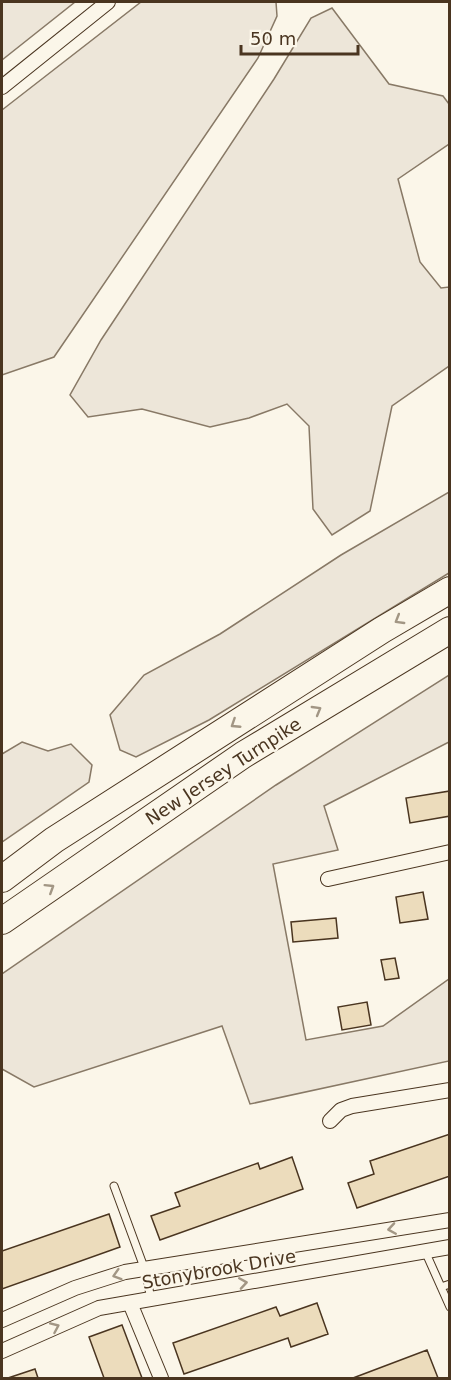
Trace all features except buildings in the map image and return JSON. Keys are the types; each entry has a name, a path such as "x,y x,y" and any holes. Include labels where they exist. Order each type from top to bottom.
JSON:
{"highway":[{"name":"New Jersey Turnpike","path":"2,879 54,840 382,630 450,590"},
{"name":"New Jersey Turnpike","path":"2,921 243,755 450,630"}],"street":[{"path":"2,87 108,2"},
{"path":"328,879 450,852"},
{"path":"330,1121 341,1110 352,1106 450,1090"},
{"name":"Stonybrook Drive","path":"2,1320 75,1288 124,1272 450,1220"},
{"name":"Stonybrook Drive","path":"2,1351 99,1308 450,1247"},
{"path":"130,1303 161,1378"}],"lane":[{"path":"114,1186 145,1270 151,1299"},
{"path":"425,1251 450,1307"},
{"path":"441,1287 450,1284"}],"shaded area":[{"path":"2,2 75,2 2,60"},
{"path":"141,2 276,2 277,16 258,58 54,357 2,375 2,110"},
{"path":"332,8 389,84 443,96 449,104 449,144 398,179 420,262 441,288 449,287 449,366 392,406 370,511 332,535 313,509 309,426 287,404 249,418 210,427 142,409 88,417 70,395 101,340 274,79 311,18"},
{"path":"449,492 449,573 209,720 136,757 120,750 110,715 144,675 220,634 341,555"},
{"path":"449,675 449,742 324,806 338,850 273,864 306,1040 383,1026 449,979 449,1061 250,1104 222,1026 34,1087 2,1069 2,974 276,785"},
{"path":"22,742 48,751 71,744 92,765 89,782 2,842 2,754"}]}
